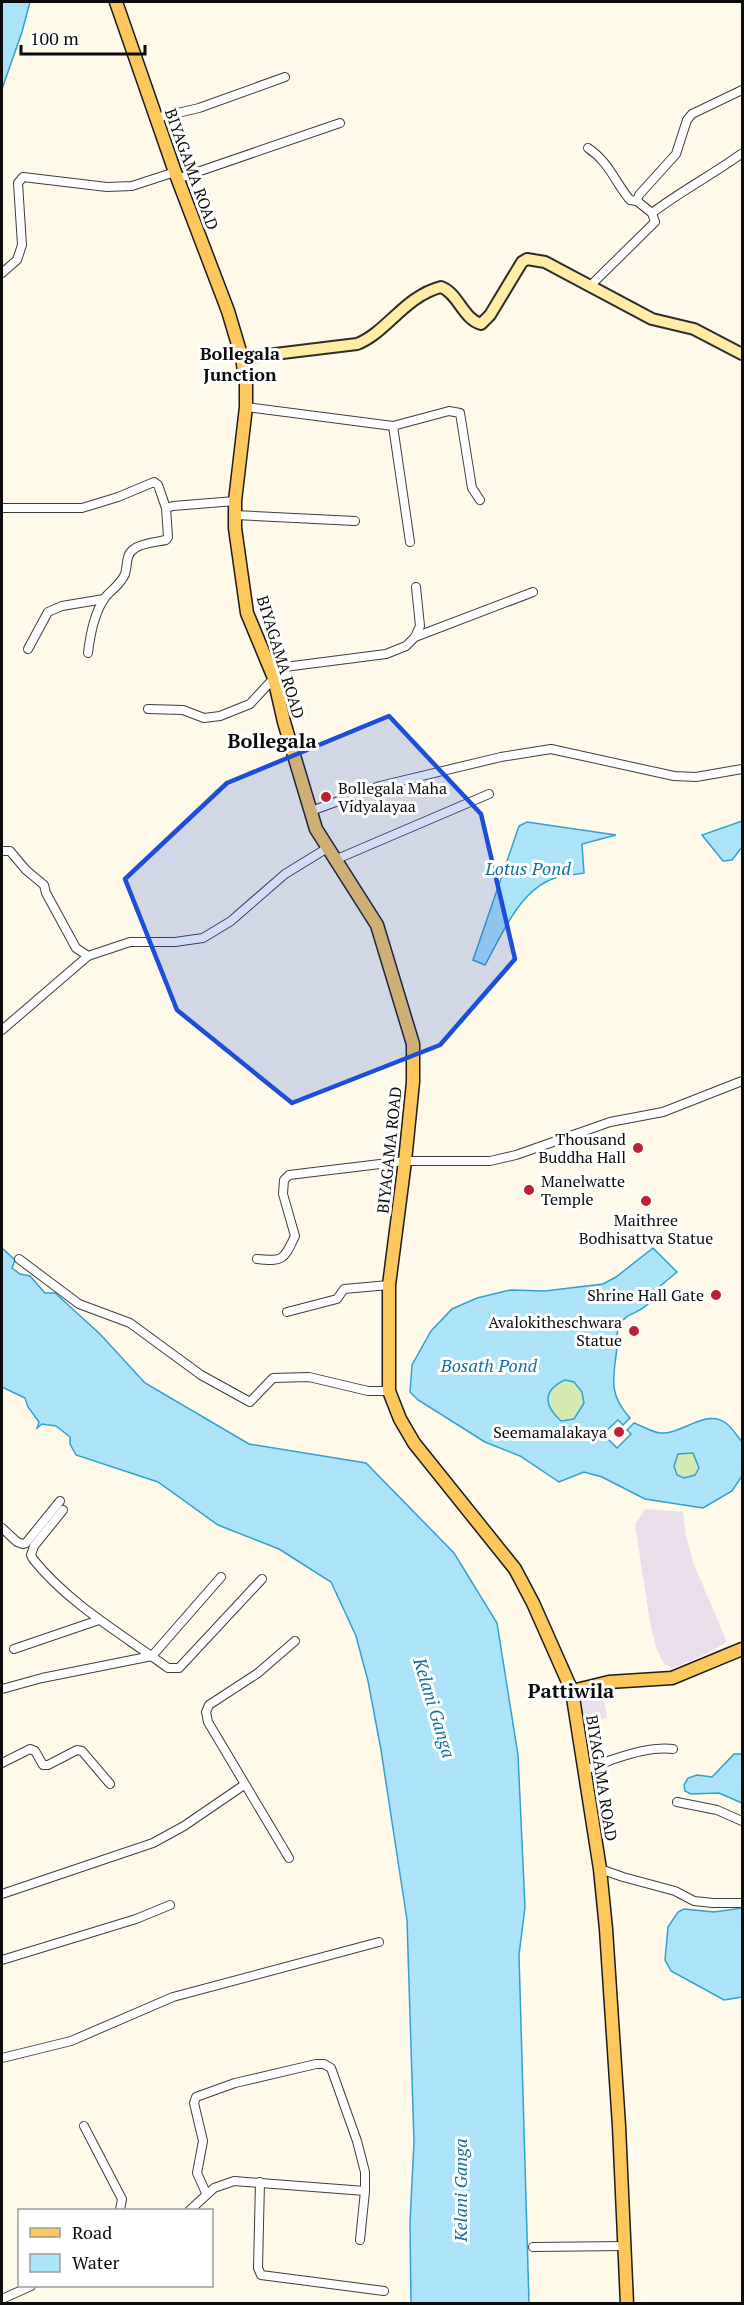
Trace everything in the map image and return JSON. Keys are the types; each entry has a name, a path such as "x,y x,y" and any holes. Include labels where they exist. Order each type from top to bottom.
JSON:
{"main road":[{"name":"BIYAGAMA ROAD","path":"116,2 176,175 228,311 242,358 246,407 235,515 247,613 272,674 316,829 377,925 413,1044 413,1082 389,1285 389,1391 400,1419 414,1443 515,1569 533,1603 572,1691 600,1869 611,1998 627,2304"},
{"path":"572,1691 609,1682 672,1678 742,1649"}],"street":[{"path":"156,118 199,108 285,78"},
{"path":"637,201 639,195 676,154 687,120 692,114 742,90"},
{"path":"2,273 17,260 22,245 18,183 22,177 107,187 132,186 176,175 340,123"},
{"path":"588,148 600,156 610,168 630,200 637,201 652,213 655,222 590,286"},
{"path":"652,213 741,154"},
{"path":"242,358 357,344 368,339 392,316 416,298 441,287 447,290 471,318 481,324 490,315 522,262 527,259 545,262 652,319 694,329 742,354"},
{"path":"246,407 393,426 449,411 460,413 472,488 480,500"},
{"path":"393,426 410,542"},
{"path":"2,508 82,508 118,497 154,482 158,484 166,508 168,537 166,540 135,547 129,555 125,575 115,590 104,599 91,633 88,653"},
{"path":"166,508 235,501"},
{"path":"235,515 355,521"},
{"path":"148,709 183,710 204,718 220,716 250,704 272,674 386,654 406,646 415,637 420,626 417,587"},
{"path":"415,637 533,592"},
{"path":"28,649 48,612 62,606 104,599"},
{"path":"311,811 380,786 501,757 551,749 674,776 696,777 742,769"},
{"path":"337,860 489,794"},
{"path":"2,1030 87,956 130,942 174,942 203,938 231,921 279,878 329,847"},
{"path":"2,851 10,851 26,870 44,885 46,893 76,948 87,956"},
{"path":"257,1259 276,1261 285,1256 295,1236 283,1194 284,1180 289,1175 405,1161 490,1161 516,1155 610,1122 663,1113 742,1081"},
{"path":"19,1259 79,1304 130,1323 201,1375 250,1402 273,1378 309,1377 368,1391 389,1391"},
{"path":"287,1312 337,1299 344,1289 389,1285"},
{"path":"2,1528 17,1542 23,1544 60,1501"},
{"path":"63,1510 34,1546 31,1555 74,1599 99,1620 168,1668 179,1668 262,1579"},
{"path":"2,1689 42,1678 152,1656 222,1577"},
{"path":"14,1649 99,1620"},
{"path":"289,1858 208,1722 206,1712 209,1706 258,1673 295,1641"},
{"path":"2,1763 30,1749 35,1751 43,1765 48,1765 77,1750 82,1751 110,1784"},
{"path":"584,1769 595,1769 608,1761 645,1749 673,1749"},
{"path":"2,1894 153,1843 184,1826 244,1785"},
{"path":"676,1802 717,1810 742,1821"},
{"path":"600,1869 675,1891 694,1901 742,1903"},
{"path":"2,1960 136,1919 170,1905"},
{"path":"2,2058 71,2041 173,1997 379,1942"},
{"path":"206,2193 197,2173 203,2141 194,2103 196,2097 235,2083 324,2064 331,2068 362,2155 366,2191 360,2240"},
{"path":"84,2126 122,2199 120,2209"},
{"path":"192,2209 206,2193 234,2181 366,2191"},
{"path":"260,2182 258,2268 261,2276 384,2291"},
{"path":"533,2247 624,2246"},
{"path":"2,2299 29,2287"}],"highlighted area":[{"path":"389,716 481,814 515,959 440,1045 292,1103 177,1010 125,879 227,783"}],"shaded area":[{"path":"645,1509 683,1512 693,1562 727,1642 673,1668 664,1664 651,1628 635,1525"},
{"path":"606,1689 608,1693 604,1696 604,1701 607,1717 597,1722 580,1721 576,1698"}],"green space":[{"path":"565,1380 574,1382 582,1392 584,1403 574,1419 560,1421 548,1404 548,1398 553,1388"},
{"path":"693,1453 699,1468 695,1475 684,1478 677,1475 674,1466 678,1454"}],"water":[{"path":"2,2 30,2 2,89"},
{"path":"742,821 742,847 732,860 723,861 702,835"},
{"name":"Lotus Pond","path":"527,822 616,835 582,844 584,873 555,878 531,892 505,927 485,965 473,960 519,826"},
{"name":"Kelani Ganga","path":"2,1248 15,1260 12,1268 20,1274 30,1276 45,1293 55,1293 100,1334 145,1383 249,1444 366,1463 454,1553 497,1623 518,1755 525,1907 519,1955 529,2303 411,2303 410,2222 414,2142 407,1920 368,1681 356,1636 331,1582 279,1549 218,1525 158,1482 76,1455 70,1444 70,1437 56,1426 42,1424 37,1428 39,1422 28,1407 25,1398 2,1387"},
{"name":"Bosath Pond","path":"653,1248 677,1272 647,1297 649,1303 626,1317 618,1327 615,1392 618,1401 630,1418 623,1425 618,1420 603,1434 617,1448 631,1434 627,1430 634,1423 660,1433 677,1430 703,1420 719,1420 727,1424 742,1442 742,1476 732,1491 703,1508 645,1499 602,1477 584,1472 559,1482 520,1456 485,1442 418,1400 410,1392 412,1365 431,1331 452,1309 477,1298 510,1290 545,1291 603,1284 616,1277","holes":["565,1380 574,1382 582,1392 584,1403 574,1419 561,1421 551,1409 548,1398 553,1388","693,1453 699,1468 695,1475 684,1478 677,1475 674,1466 678,1454"]},
{"path":"734,1754 742,1754 742,1803 719,1793 691,1794 685,1791 684,1785 688,1778 697,1775 712,1777"},
{"path":"742,1908 742,1997 724,2000 671,1971 665,1960 668,1927 678,1912 684,1909 714,1912"}],"place":[{"name":"Bollegala Maha Vidyalayaa","path":"326,797"},
{"name":"Thousand Buddha Hall","path":"638,1148"},
{"name":"Manelwatte Temple","path":"529,1190"},
{"name":"Maithree Bodhisattva Statue","path":"646,1201"},
{"name":"Shrine Hall Gate","path":"716,1295"},
{"name":"Avalokitheschwara Statue","path":"634,1331"},
{"name":"Seemamalakaya","path":"619,1432"}],"district":[{"name":"Bollegala Junction","path":"240,364"},
{"name":"Bollegala","path":"272,741"},
{"name":"Pattiwila","path":"571,1691"}]}
